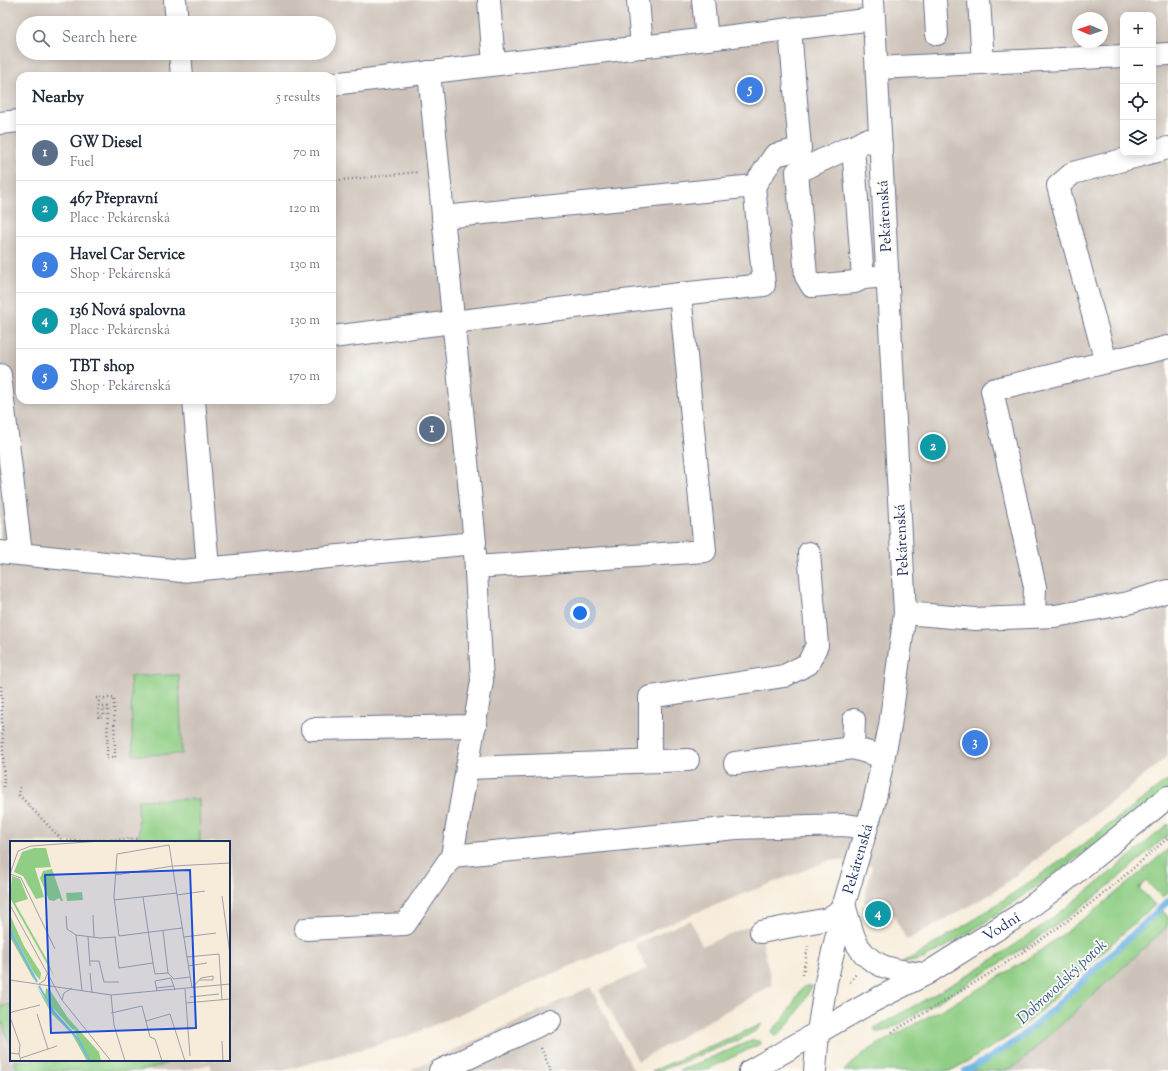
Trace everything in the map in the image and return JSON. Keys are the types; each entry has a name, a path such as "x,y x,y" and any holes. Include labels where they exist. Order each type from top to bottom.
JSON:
{"street":[{"path":"175,0 176,16"},
{"path":"488,0 494,64"},
{"path":"638,0 642,46"},
{"path":"703,0 707,39"},
{"path":"856,0 874,9"},
{"path":"935,0 937,34"},
{"path":"979,0 983,62"},
{"path":"336,84 790,29 874,9"},
{"name":"Pekárenská","path":"816,1071 818,1032 826,982 844,904 874,803 890,726 905,613 874,9"},
{"path":"336,336 764,284 754,186 775,155 800,149 790,29"},
{"path":"1156,55 1168,54"},
{"path":"877,68 1120,56"},
{"path":"181,60 182,72"},
{"path":"306,929 406,924 452,856 482,681 475,543 452,322 429,72"},
{"path":"0,123 16,121"},
{"path":"881,144 866,140 854,147 848,148 797,172 806,276 812,286 855,282 863,278 888,276"},
{"path":"854,147 863,278"},
{"path":"1156,151 1168,148"},
{"path":"1106,362 1058,186 1073,173 1138,156"},
{"path":"443,217 754,186"},
{"path":"476,567 705,551 680,294"},
{"path":"1034,616 1035,587 992,390 1168,348"},
{"path":"0,375 10,553 182,571 475,543"},
{"path":"194,404 208,568"},
{"path":"650,761 650,697 784,676 808,664 817,645 809,553"},
{"path":"905,613 975,619 1055,616 1128,603 1168,591"},
{"path":"853,748 854,720"},
{"path":"312,729 474,726"},
{"path":"735,763 853,748 883,757"},
{"path":"467,768 688,760"},
{"name":"Vodní","path":"750,1071 873,1001 926,974 1018,916 1168,797"},
{"path":"452,856 736,828 844,825 866,828"},
{"path":"844,904 854,938 861,949 876,964 892,970 926,974"},
{"path":"761,932 828,919 838,912 844,904"},
{"path":"440,1071 550,1020"}],"path":[{"path":"336,181 438,169"},
{"path":"1,686 4,788"},
{"path":"97,698 114,698 115,757 107,758 108,707 103,707 104,715 98,718 97,698"},
{"path":"20,787 20,794 63,841 139,839"},
{"path":"892,1032 951,998 1038,941 1096,899 1168,838"}],"shaded area":[{"path":"0,0 1168,0 1168,756 1131,787 991,894 907,940 889,908 864,902 872,866 833,859 673,922 406,1037 282,1071 211,1071 210,1064 185,1071 0,1071"},
{"path":"690,920 702,946 758,922 772,985 638,1061 599,990 647,969 635,944"},
{"path":"1168,926 1168,1071 1004,1071 1018,1064"},
{"path":"590,987 634,1071 409,1071"}],"green space":[{"path":"179,675 182,754 133,755 130,676"},
{"path":"1168,780 1168,789 1131,818 981,925 923,959 911,962 902,962 913,957 975,919 1068,856"},
{"path":"199,799 200,841 139,841 138,800"},
{"path":"1168,824 1168,835 1092,899 1050,929 986,973 892,1028 881,1032 876,1032 874,1028 968,975 1042,926 1106,876"},
{"path":"1168,849 1168,893 1162,897 1146,881 1139,888 1155,905 1033,1018 1008,1037 950,1071 844,1071 858,1058 875,1046 961,999 1033,956 1092,912"},
{"path":"1162,910 1168,917 1168,926 1018,1064 1004,1071 971,1071 1018,1042 1069,997"},
{"path":"812,986 800,1008 787,1026 775,1037 772,1033 773,1029 785,1017 802,988"},
{"path":"10,1004 10,1046 3,1023 0,1025 0,1007"},
{"path":"762,1024 757,1030 741,1039 660,1071 652,1071"},
{"path":"753,1040 762,1043 704,1071 679,1071"},
{"path":"14,1061 170,1061 141,1071 18,1071"}],"waterway":[{"name":"Dobrovodský potok","path":"965,1071 986,1060 1017,1040 1054,1008 1168,901"}],"place":[{"name":"TBT shop","path":"750,90"},
{"name":"GW Diesel","path":"432,429"},
{"name":"467 Přepravní","path":"933,447"},
{"name":"Havel Car Service","path":"975,743"},
{"name":"136 Nová spalovna","path":"878,914"}]}
